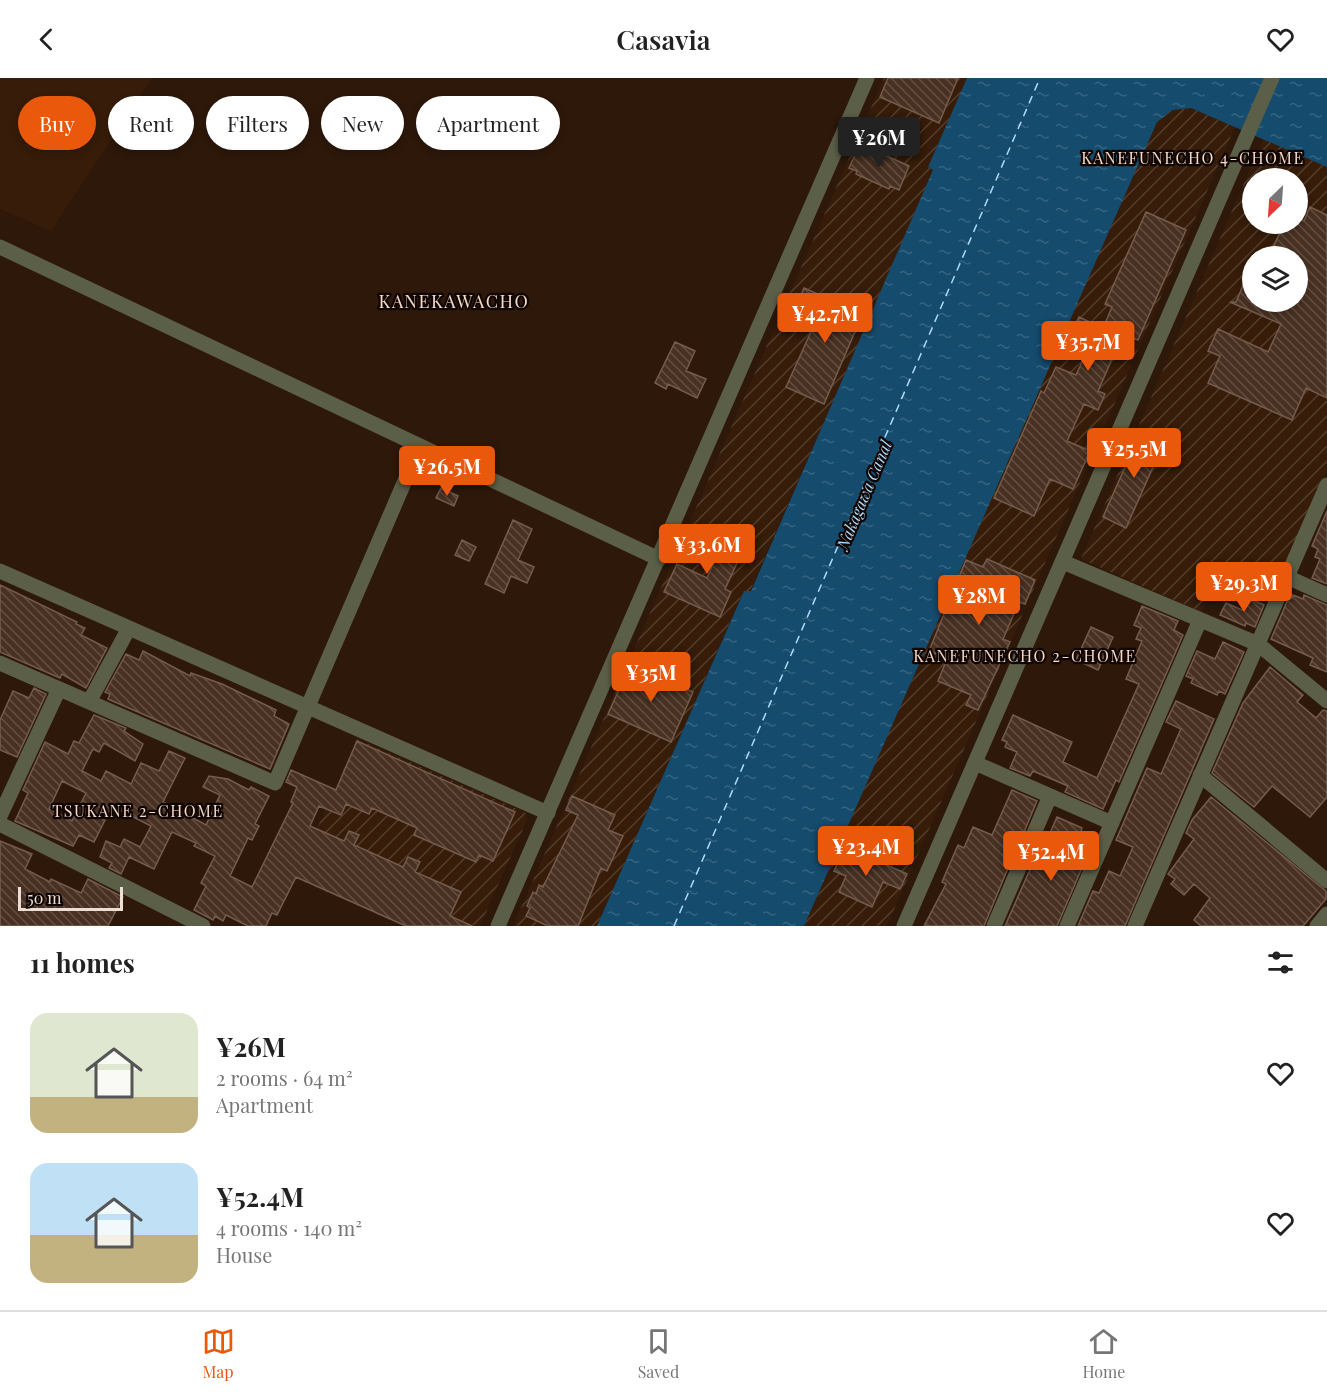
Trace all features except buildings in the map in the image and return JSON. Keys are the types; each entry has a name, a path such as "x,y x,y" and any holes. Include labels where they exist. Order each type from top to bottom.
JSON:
{"street":[{"path":"498,926 867,78"},
{"path":"904,926 1272,78"},
{"path":"0,247 419,448 659,559"},
{"path":"0,663 275,783 419,448"},
{"path":"1135,926 1326,487"},
{"path":"1063,562 1258,644 1327,701"},
{"path":"0,571 548,813"},
{"path":"1287,577 1327,595"},
{"path":"1067,926 1200,620"},
{"path":"89,702 129,628"},
{"path":"0,816 59,689"},
{"path":"975,764 1112,823"},
{"path":"1200,776 1327,880"},
{"path":"994,926 1050,796"},
{"path":"0,824 203,926"},
{"path":"1317,926 1327,914"}],"shaded area":[{"path":"0,78 152,78 140,96 108,96 108,145 51,231 0,209"},
{"path":"884,78 967,78 928,167 934,170 750,591 743,592 597,926 513,926"},
{"path":"1191,108 1235,127 887,926 804,926 1148,139 1157,122 1164,115 1173,110"},
{"path":"1263,139 1327,167 1327,470 1272,597 1219,574 1202,612 1081,559 1242,187 1242,234 1308,234 1308,168 1250,168"},
{"path":"357,739 526,813 527,820 480,926 404,926 295,878"}],"water":[{"name":"Nakagawa Canal","path":"967,78 1327,78 1327,167 1191,108 1173,110 1157,122 804,926 597,926 744,591 751,591 933,170 928,167"}],"ferry route":[{"path":"674,926 1040,78"}],"district":[{"name":"KANEFUNECHO 4-CHOME","path":"1193,158"},
{"name":"KANEKAWACHO","path":"454,302"},
{"name":"KANEFUNECHO 2-CHOME","path":"1025,656"},
{"name":"TSUKANE 2-CHOME","path":"138,811"}]}
